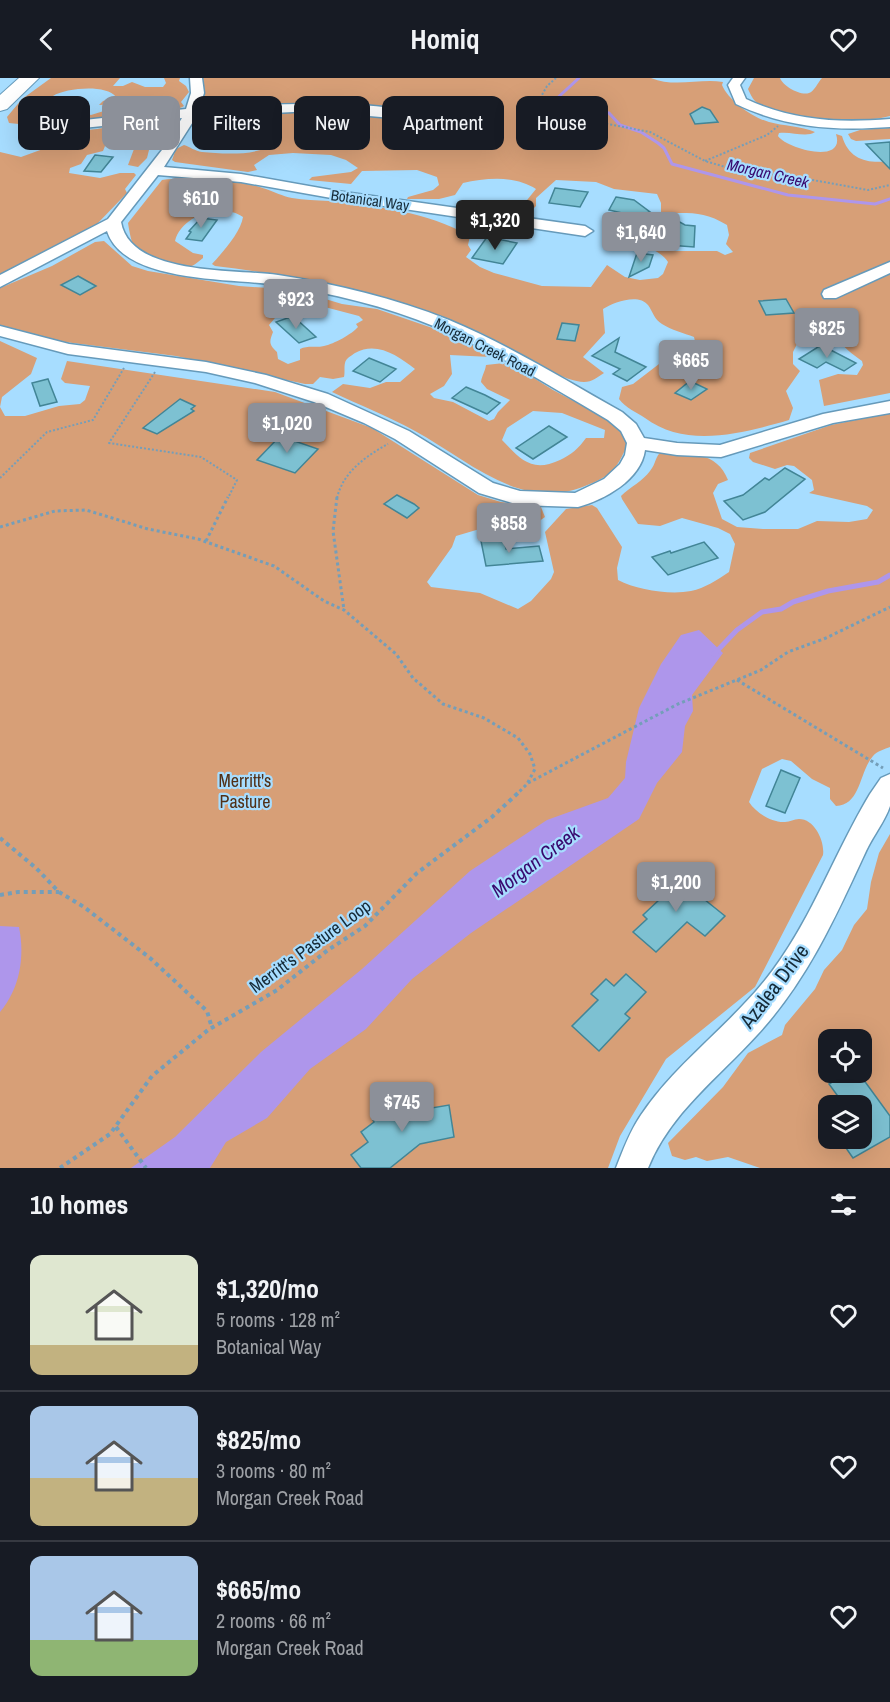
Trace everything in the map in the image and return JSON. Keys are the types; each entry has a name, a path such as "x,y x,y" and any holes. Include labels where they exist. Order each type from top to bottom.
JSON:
{"highway":[{"path":"0,85 8,78"},
{"path":"0,105 30,78"}],"street":[{"path":"0,282 113,222 155,170 191,114 198,95 196,78"},
{"path":"738,78 734,85 741,101 753,108 785,118 808,123 845,125 890,123"},
{"path":"90,124 191,114 316,108 382,112"},
{"name":"Botanical Way","path":"155,170 241,178 329,194 585,231"},
{"name":"Morgan Creek Road","path":"113,222 116,237 124,248 134,256 166,268 241,275 333,290 384,303 449,327 479,340 615,416 629,428 637,443"},
{"path":"830,294 890,267"},
{"path":"0,331 68,349 206,367 260,379 321,398 402,435 486,488 519,498 578,500 610,484 628,468 635,455 637,443 722,451 830,418 890,407"},
{"name":"Azalea Drive","path":"632,1168 649,1130 674,1096 748,1023 794,964 814,931 869,819 890,785"}],"path":[{"path":"556,78 539,100 541,108 567,118 650,132 705,161 746,173 785,175 868,190 890,185"},
{"path":"705,161 767,135 785,118"},
{"path":"0,478 47,432 93,420 131,356"},
{"path":"163,361 110,443 201,457 237,480 206,541"},
{"path":"344,610 330,533 339,487 360,462 402,435"},
{"path":"0,527 55,512 86,510 148,529 206,541 274,566 324,602 344,610 396,654 413,678 442,704 484,718 518,738 530,754 535,769 527,784"},
{"name":"Merritt's Pasture Loop","path":"60,1168 110,1134 152,1076 212,1028 278,990 328,950 366,926 417,873 492,817 527,784 678,704 761,670 788,652 826,638 890,607"},
{"path":"737,680 890,772"},
{"path":"0,838 36,868 59,892 100,919 150,958 207,1011 212,1028"},
{"path":"0,895 18,892 59,892"},
{"path":"116,1126 146,1168"}],"green space":[{"path":"51,78 120,78 113,86 123,86 132,82 145,87 163,87 166,83 164,78 180,78 179,81 186,86 189,92 181,102 184,106 180,108 180,96 115,96 104,90 95,89 76,89 53,96 26,96"},
{"path":"203,78 651,78 678,83 723,82 722,85 730,97 756,117 815,132 811,134 779,133 778,136 783,141 792,146 824,152 837,144 836,134 842,136 849,150 860,159 874,162 890,161 890,393 824,406 819,380 838,374 857,375 863,365 862,361 839,342 828,337 821,337 797,344 793,352 793,364 800,371 786,391 793,408 789,420 753,430 716,436 678,433 661,428 619,399 622,387 633,384 659,364 697,350 694,337 662,324 655,318 644,301 632,299 619,301 603,309 605,333 583,357 604,373 584,382 561,376 481,333 417,308 351,289 215,266 212,264 231,242 242,223 243,217 234,213 213,211 203,214 193,218 179,232 175,241 193,253 203,255 203,258 193,265 181,266 156,260 135,247 128,223 162,180 185,178 243,183 292,198 366,205 401,211 436,221 470,236 468,245 471,250 466,257 480,267 542,286 591,287 607,265 625,277 640,280 658,278 663,274 668,262 663,256 643,247 613,244 609,242 609,237 676,251 717,251 725,255 733,252 726,244 729,235 727,225 719,220 697,214 661,212 661,203 657,194 614,189 596,182 556,180 536,198 534,208 523,208 536,189 519,181 481,180 463,183 455,195 439,199 407,199 433,190 439,185 437,177 417,170 362,171 351,184 309,180 312,177 351,172 358,168 346,160 331,155 293,153 269,155 254,165 257,170 248,172 175,162 172,160 176,150 180,150 180,147 184,145 192,150 220,153 282,150 282,112 294,110 294,150 370,150 370,96 294,96 294,106 282,104 282,96 204,96"},
{"path":"754,78 780,78 792,90 805,94 813,91 822,78 890,78 890,116 840,121 800,118 782,114 754,100 748,89"},
{"path":"18,104 18,124 9,123 7,117"},
{"path":"102,112 102,118 90,119 90,115"},
{"path":"102,128 103,151 87,155 81,164 70,168 69,173 100,178 120,173 134,173 136,175 125,189 127,193 85,233 0,274 0,152 21,157 40,150 90,150 90,130"},
{"path":"890,128 890,139 856,141 848,134 860,130"},
{"path":"134,150 149,150 147,158 138,167 128,165"},
{"path":"104,241 132,266 148,271 239,286 298,290 307,294 303,308 275,318 269,325 273,332 271,345 277,352 278,359 288,364 300,360 300,349 324,346 338,341 355,330 358,327 356,324 363,320 359,316 321,306 317,300 322,298 342,304 377,309 450,334 491,354 491,357 450,355 452,374 444,386 430,394 434,398 453,402 489,421 494,419 510,400 487,389 481,382 486,365 504,363 521,370 615,423 623,431 628,444 616,466 602,479 561,493 539,493 517,488 496,479 405,426 332,392 343,384 370,388 386,382 400,382 415,369 402,359 379,349 363,350 346,360 344,377 333,379 320,377 313,384 305,384 176,356 65,342 0,325 0,288 52,266 95,242","holes":["533,411 562,413 605,430 604,438 586,438 568,456 542,465 534,465 521,459 502,440 507,428"]},
{"path":"0,341 37,358 31,374 2,397 0,407"},
{"name":"Merritt's Pasture","path":"67,361 275,392 372,428 478,495 501,502 541,507 545,517 535,524 483,528 456,536 452,547 427,582 431,587 480,593 518,609 531,601 551,579 554,572 545,532 566,509 592,505 597,508 622,547 617,568 618,580 626,584 654,591 683,592 701,588 729,572 735,544 730,534 718,528 682,518 660,526 638,524 622,499 621,496 647,475 662,451 701,456 717,464 728,480 718,484 713,493 722,519 737,527 798,529 817,521 849,522 867,519 873,510 867,506 809,493 814,490 812,480 794,466 787,465 775,469 753,462 749,458 750,453 831,425 890,413 890,747 873,756 855,794 844,804 836,806 830,799 830,788 812,779 791,761 782,759 762,769 749,802 760,813 775,821 787,822 799,819 810,823 821,838 823,855 755,987 666,1059 620,1136 608,1168 0,1168 0,407 5,416 25,416 59,406 80,404 85,400 90,386 65,383 61,379"},
{"path":"890,834 890,1168 760,1168 728,1157 707,1161 696,1157 685,1160 672,1156 668,1143 723,1087 748,1053 782,1035 785,1025 815,989 824,970 842,950 854,925 867,909 879,853"}],"water":[{"path":"699,630 723,653 692,695 693,711 685,726 682,752 657,783 639,819 471,933 412,979 366,1029 310,1069 267,1118 226,1142 210,1168 131,1168 175,1137 261,1052 362,969 470,871 547,820 608,798 625,778 626,762 639,708 661,664 681,635"},
{"path":"0,926 19,927 21,961 12,993 0,1012"}],"building":[{"path":"702,107 710,110 718,122 695,124 690,114"},
{"path":"890,142 890,169 866,144"},
{"path":"95,155 113,157 101,172 84,171"},
{"path":"555,188 588,192 580,207 549,203"},
{"path":"616,197 634,200 650,212 635,216 609,210"},
{"path":"658,217 668,225 678,221 685,225 695,226 694,247 655,244"},
{"path":"201,218 217,220 202,241 186,239 191,232 189,231"},
{"path":"487,237 517,243 503,264 472,258"},
{"path":"637,253 653,255 649,267 629,277"},
{"path":"78,276 96,286 80,295 61,285"},
{"path":"786,299 794,313 766,315 759,301"},
{"path":"293,316 316,337 299,343 276,322"},
{"path":"562,323 579,325 575,341 557,339"},
{"path":"619,338 615,352 646,367 627,381 613,374 620,369 592,356"},
{"path":"821,345 856,363 844,371 826,362 817,368 799,359"},
{"path":"369,358 396,369 380,382 353,371"},
{"path":"48,379 57,402 40,406 32,383"},
{"path":"690,381 707,389 691,400 675,393"},
{"path":"466,387 500,403 487,414 452,398"},
{"path":"180,399 195,406 191,409 194,411 157,434 143,428"},
{"path":"549,426 567,437 533,459 516,448"},
{"path":"280,436 318,449 295,473 257,460"},
{"path":"785,468 805,479 765,512 743,520 724,501 743,495 765,478 769,480"},
{"path":"397,495 419,508 407,518 384,504"},
{"path":"504,539 506,549 539,546 543,561 486,566 481,541"},
{"path":"704,542 718,558 668,575 652,557 670,551 671,553"},
{"path":"781,770 800,778 785,813 766,806"},
{"path":"669,871 725,916 705,936 687,922 656,952 633,932 647,919 643,915 660,899 651,889"},
{"path":"626,974 646,992 625,1014 630,1018 599,1051 572,1026 598,1000 591,994 606,979 614,986"},
{"path":"866,1083 890,1116 890,1137 872,1147 872,1095 837,1095 829,1084"},
{"path":"400,1095 414,1111 449,1105 454,1137 420,1144 390,1168 361,1168 351,1155 368,1142 361,1132 374,1122 372,1118"},
{"path":"847,1149 869,1149 853,1158"}],"waterway":[{"name":"Morgan Creek","path":"579,78 553,102 554,104 609,113 620,125 641,132 658,143 664,148 672,164 788,195 875,204 890,199"},
{"name":"Morgan Creek","path":"714,654 737,630 762,612 781,609 793,602 828,591 878,582 890,575"}]}
